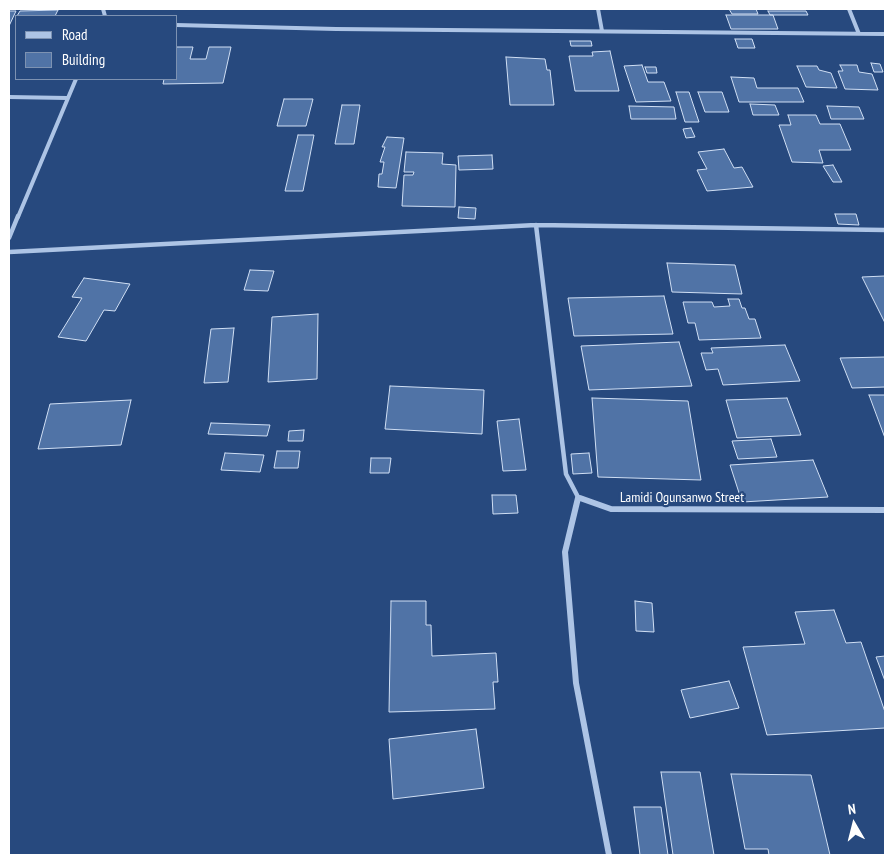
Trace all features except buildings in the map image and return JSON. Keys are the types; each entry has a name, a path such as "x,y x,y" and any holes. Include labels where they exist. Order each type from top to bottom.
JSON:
{"street":[{"path":"598,9 602,31"},
{"path":"849,9 859,34"},
{"path":"178,25 336,29 885,34"},
{"path":"9,238 76,80"},
{"path":"9,97 67,98"},
{"path":"9,252 536,225 885,230"},
{"path":"536,225 566,474 578,498 565,552 576,684 609,855"},
{"name":"Lamidi Ogunsanwo Street","path":"578,498 611,509 885,510"}]}
